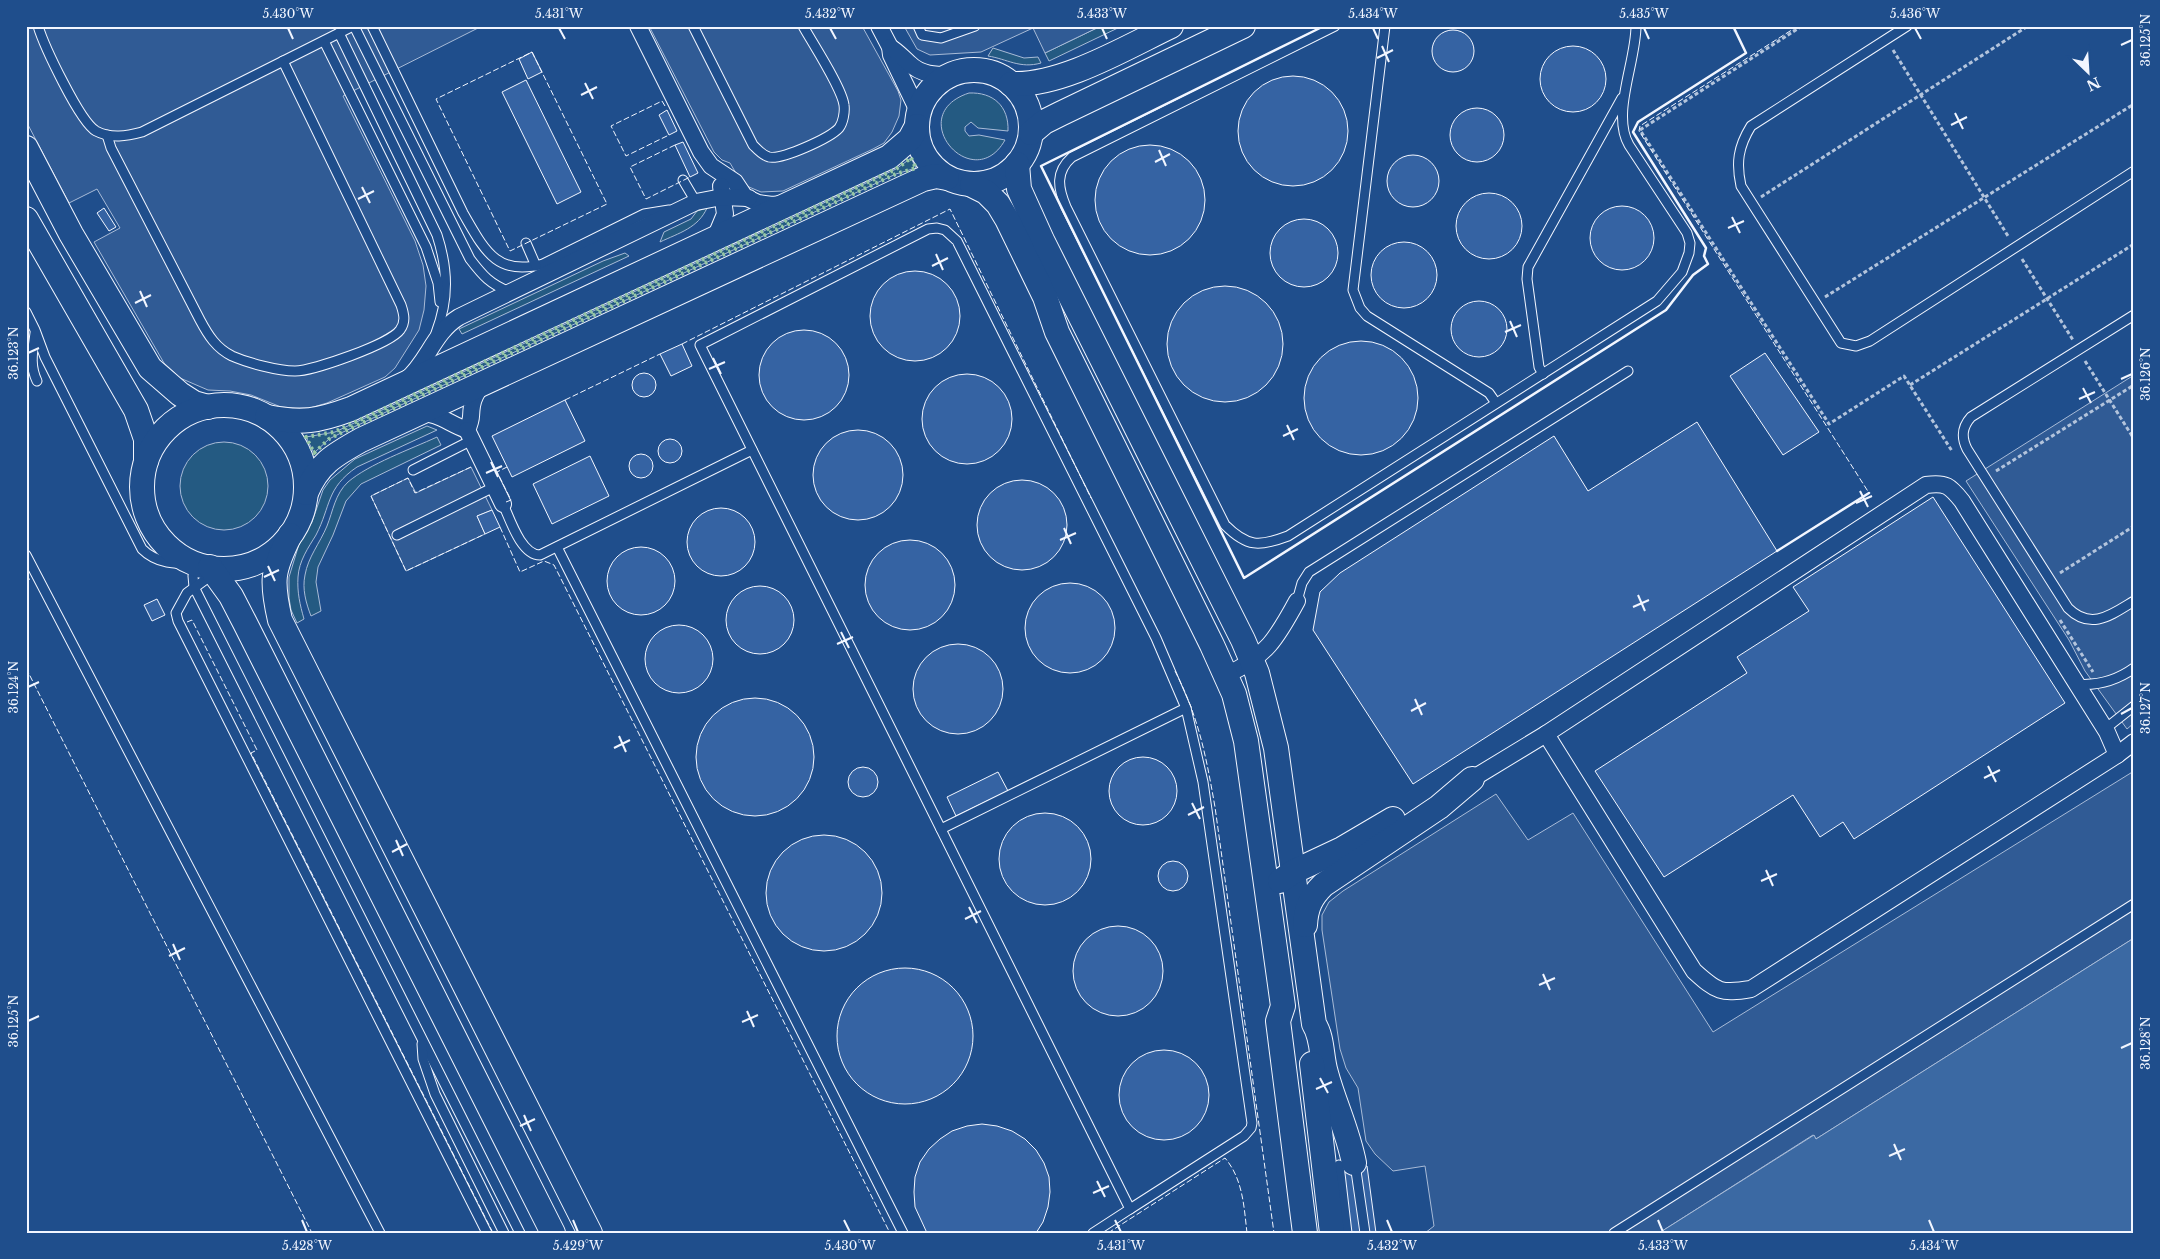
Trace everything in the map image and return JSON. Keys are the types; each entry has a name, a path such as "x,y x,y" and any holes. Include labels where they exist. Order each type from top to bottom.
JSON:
{"street":[{"path":"638,26 670,103 712,166 735,182 738,190 758,203 772,205 789,203"},
{"path":"879,26 890,47 891,55 918,119 922,150 937,171 947,178"},
{"path":"1011,84 1026,85 1054,79 1171,26"},
{"path":"1031,133 1044,122 1243,26"},
{"path":"890,47 923,72 951,75 976,70 1001,77 1020,93 1030,117 1031,133 1025,154 1017,164 997,180 972,184"},
{"path":"146,466 151,452 169,428 194,411 224,405 239,406 267,417 293,422 327,418 386,394 888,157 910,139 924,101 931,90 951,75"},
{"path":"26,148 71,234 150,368 180,394 194,403 208,407"},
{"path":"1017,164 1020,189 1042,240 1252,661 1269,716 1276,748 1290,845 1280,887 1283,1006 1278,1020 1305,1233"},
{"path":"715,238 725,214 721,174"},
{"path":"306,493 313,478 323,464 340,452 418,413 922,179 936,176 972,184 986,192 998,204 1007,219 1045,297 1057,332 1226,675 1236,700 1280,887 1303,944"},
{"path":"386,394 415,372 431,345 451,322 696,202 722,197 749,198"},
{"path":"26,219 136,410 146,439 143,496 152,524 170,548 208,567 231,596 516,1160 545,1228"},
{"path":"469,435 473,417 472,406 476,394 483,383"},
{"path":"418,413 436,414 469,435 503,504"},
{"path":"267,417 279,426 298,450 306,478 304,508 277,562 274,582 280,620 590,1233"},
{"path":"1280,887 1311,884 1364,847 1439,807 1472,779 1546,734 1926,485 1939,483 1950,487 1962,501 2105,729 2117,755"},
{"path":"208,567 240,567 255,563 280,546 290,535"},
{"path":"1226,675 1252,661 1271,645 1297,601"},
{"path":"1546,734 1694,971 1709,985 1728,993 1751,989 2117,755 2134,742"},
{"path":"1290,845 1314,846 1340,843 1364,847"},
{"path":"1347,1164 1351,1145 1323,1065 1319,1032 1314,1024 1303,944 1306,910 1313,896 1364,847"},
{"path":"1283,1006 1293,1020 1298,1056 1316,1102 1334,1145 1347,1164"},
{"path":"1314,1024 1308,1033 1332,1233"}],"lane":[{"path":"38,26 51,57 84,120 95,131 107,136 125,136 142,132 353,26 470,259 483,276 495,286 511,292"},
{"path":"372,26 463,213 480,241 498,260 508,265 527,268 536,266 560,257 644,214 680,209"},
{"path":"693,26 753,146 769,157 793,153 831,134 840,127 843,120 844,105 838,89 803,26"},
{"path":"918,26 922,35 941,38 975,26"},
{"path":"1335,26 1072,156 1060,170 1058,179 1063,200 1226,525 1238,538 1258,544 1288,536 1657,301 1682,272 1689,253 1687,233 1625,137 1622,120 1636,42 1636,26"},
{"path":"1385,26 1354,280 1354,295 1360,308 1367,316 1489,394 1496,403"},
{"path":"1908,26 1751,126 1742,140 1738,155 1738,171 1741,186 1841,344 1856,346 1870,341 2134,171"},
{"path":"339,33 437,235 445,259 446,285 441,318 431,345"},
{"path":"324,41 426,247 438,282 441,318"},
{"path":"107,136 114,154 200,320 213,342 232,356 274,368 296,371 333,361 391,339 400,331 404,324 404,315 397,296 283,61"},
{"path":"1542,374 1539,367 1531,310 1527,278 1528,267 1626,91"},
{"path":"683,180 696,202"},
{"path":"1093,1233 1244,1136 1251,1128 1252,1123 1203,782 1186,708 1156,638 957,241 945,230 928,229 700,345 1130,1209"},
{"path":"526,244 536,266"},
{"path":"26,312 45,357 142,549 158,560 208,567"},
{"path":"2134,315 1971,417 1966,422 1964,429 1964,443 2068,608 2081,618 2090,620 2107,618 2134,601"},
{"path":"35,330 31,361 36,381"},
{"path":"1297,601 1302,583 1309,572 1628,370"},
{"path":"413,470 469,435"},
{"path":"503,504 527,551 540,555 752,450"},
{"path":"397,535 494,487"},
{"path":"557,547 903,1233"},
{"path":"26,555 380,1233"},
{"path":"208,567 193,576 194,587 520,1233"},
{"path":"208,567 179,604 176,613 178,622 487,1233"},
{"path":"2076,684 2089,685 2111,681 2134,668"},
{"path":"2105,729 2134,706"},
{"path":"941,829 1186,708"},
{"path":"1614,1233 2134,904"},
{"path":"421,1039 423,1059 435,1094 504,1233"},
{"path":"1347,1164 1347,1233"},
{"path":"1347,1164 1365,1233"}],"path":[{"path":"1752,203 2028,26"},
{"path":"1887,40 2134,439"},
{"path":"1816,303 2134,104"},
{"path":"1910,385 2134,244"},
{"path":"1986,478 2134,386"},
{"path":"2050,579 2134,526"}],"shaded area":[{"path":"26,26 482,26 343,96 415,241 423,265 426,286 424,310 419,330 395,368 385,377 327,403 310,408 281,407 251,395 230,391 208,390 180,378 164,363 94,242 120,228 97,189 69,203 26,121"},
{"path":"649,26 862,26 898,91 901,100 899,116 892,132 884,143 783,191 761,192 749,187 740,180 730,163 722,160 714,152"},
{"path":"904,26 1101,26 1045,53 1033,28 981,52 930,55 917,49"},
{"path":"1101,26 1122,26 1049,61 1045,53"},
{"path":"993,48 1024,58 1038,57 1041,63 1027,65 988,56"},
{"path":"969,93 985,95 998,102 1006,114 1008,122 1008,131 978,128 971,122 965,127 965,131 969,136 979,135 1005,140 992,155 976,160 962,156 950,146 943,133 942,118 950,104"},
{"path":"911,158 916,168 896,174 341,433 329,439 314,453 306,437 335,432 896,169"},
{"path":"707,208 693,225 681,233 660,242 664,232 691,219 697,211"},
{"path":"625,253 629,256 462,334 459,329 603,261"},
{"path":"2134,375 2134,723 2127,729 2085,671 2069,640 1966,481"},
{"path":"427,426 437,430 357,467 334,490 321,525 300,566 298,588 304,619 297,623 291,610 289,577 299,544 312,522 323,490 330,480 355,459"},
{"path":"437,437 441,445 361,484 346,501 318,567 316,582 321,611 311,616 304,591 307,568 311,556 327,526 337,497 344,487 367,469"},
{"path":"224,442 241,446 255,455 264,469 268,486 264,503 255,517 241,526 224,530 207,526 193,517 184,503 180,486 184,469 193,455 207,446"},
{"path":"471,467 492,510 477,516 485,534 406,571 371,496 408,478 416,493"},
{"path":"2134,771 2134,938 1816,1139 1813,1135 1659,1233 1425,1233 1434,1226 1425,1166 1393,1171 1375,1154 1366,1141 1358,1088 1346,1068 1340,1049 1322,930 1322,915 1329,902 1343,891 1496,794 1528,840 1573,813 1713,1032"},
{"path":"2134,938 2134,1233 1659,1233 1814,1135 1816,1139"}],"building":[{"path":"1457,30 1465,33 1471,39 1474,51 1471,63 1465,69 1449,72 1441,69 1435,63 1432,47 1435,39 1441,33"},
{"path":"1573,46 1586,49 1596,56 1603,66 1606,79 1603,92 1596,102 1586,109 1573,112 1560,109 1550,102 1543,92 1540,79 1543,66 1550,56 1560,49"},
{"path":"532,52 542,72 528,79 519,59"},
{"path":"1293,76 1314,80 1332,92 1344,110 1348,131 1344,152 1332,170 1314,182 1293,186 1272,182 1254,170 1242,152 1238,131 1242,110 1254,92 1272,80"},
{"path":"526,80 581,192 557,204 502,92"},
{"path":"1477,108 1487,110 1496,116 1502,125 1504,135 1502,145 1496,154 1487,160 1477,162 1467,160 1458,154 1452,145 1450,135 1452,125 1458,116 1467,110"},
{"path":"667,110 677,131 669,135 659,115"},
{"path":"683,142 698,173 690,177 675,145"},
{"path":"1150,145 1171,149 1189,161 1201,179 1205,200 1201,221 1189,239 1171,251 1150,255 1129,251 1111,239 1099,221 1095,200 1099,179 1111,161 1129,149"},
{"path":"1408,155 1418,155 1427,159 1435,167 1439,181 1435,195 1427,203 1418,207 1408,207 1399,203 1391,195 1387,186 1387,176 1391,167 1399,159"},
{"path":"1489,193 1501,196 1512,203 1519,214 1522,226 1519,238 1512,249 1501,256 1489,259 1477,256 1466,249 1459,238 1456,226 1459,214 1466,203 1477,196"},
{"path":"1616,206 1628,206 1645,215 1652,226 1654,238 1652,250 1645,261 1628,270 1616,270 1604,265 1595,256 1590,244 1590,232 1595,220 1604,211"},
{"path":"104,208 116,227 109,231 97,213"},
{"path":"1311,219 1323,225 1332,234 1338,246 1336,266 1328,277 1311,287 1297,287 1280,277 1272,266 1270,246 1280,229 1291,221"},
{"path":"1397,242 1411,242 1423,247 1432,256 1437,268 1435,288 1428,299 1411,308 1397,308 1385,303 1376,294 1371,282 1371,268 1376,256 1385,247"},
{"path":"915,271 932,275 947,284 956,299 960,316 956,333 947,348 932,357 915,361 898,357 883,348 874,333 870,316 874,299 883,284 898,275"},
{"path":"1225,286 1247,290 1266,303 1279,322 1283,344 1279,366 1266,385 1247,398 1225,402 1203,398 1184,385 1171,366 1167,344 1171,322 1184,303 1203,290"},
{"path":"1479,301 1494,306 1502,314 1507,329 1502,344 1494,352 1479,357 1464,352 1456,344 1451,329 1456,314 1464,306"},
{"path":"804,330 813,331 829,338 841,350 848,366 848,384 841,400 829,412 813,419 804,420 795,419 779,412 767,400 760,384 759,375 760,366 767,350 779,338 795,331"},
{"path":"1361,341 1383,345 1401,358 1414,376 1418,398 1414,420 1401,438 1383,451 1361,455 1339,451 1321,438 1308,420 1304,398 1308,376 1321,358 1339,345"},
{"path":"682,344 692,366 671,376 660,354"},
{"path":"1765,353 1819,432 1783,455 1730,376"},
{"path":"644,373 652,377 656,385 652,393 644,397 636,393 632,385 636,377"},
{"path":"967,374 976,375 992,382 1004,394 1011,410 1011,428 1004,444 992,456 976,463 967,464 958,463 942,456 930,444 923,428 922,419 923,410 930,394 942,382 958,375"},
{"path":"565,400 585,441 512,477 492,436"},
{"path":"1697,422 1777,551 1413,784 1313,630 1320,592 1340,573 1554,436 1588,491"},
{"path":"858,430 875,434 890,443 899,458 903,475 899,492 890,507 875,516 858,520 841,516 826,507 817,492 813,475 817,458 826,443 841,434"},
{"path":"670,439 675,440 681,446 681,456 675,462 670,463 665,462 659,456 658,451 659,446 665,440"},
{"path":"641,454 649,458 653,466 649,474 641,478 633,474 629,466 633,458"},
{"path":"590,456 609,496 552,524 533,484"},
{"path":"1022,480 1039,484 1054,493 1063,508 1067,525 1063,542 1054,557 1039,566 1022,570 1005,566 990,557 981,542 977,525 981,508 990,493 1005,484"},
{"path":"1933,497 2065,703 1854,839 1843,822 1820,837 1793,795 1664,877 1595,771 1747,673 1737,657 1809,611 1793,587"},
{"path":"728,508 740,514 749,523 755,535 753,555 745,566 728,576 714,576 697,566 689,555 687,535 697,518 708,510"},
{"path":"492,510 500,527 485,534 477,516"},
{"path":"910,540 927,544 942,553 951,568 955,585 951,602 942,617 927,626 910,630 893,626 878,617 869,602 865,585 869,568 878,553 893,544"},
{"path":"648,547 660,553 669,562 675,574 673,594 665,605 648,615 634,615 617,605 609,594 607,574 617,557 628,549"},
{"path":"1070,583 1079,584 1095,591 1107,603 1114,619 1114,637 1107,653 1095,665 1079,672 1070,673 1061,672 1045,665 1033,653 1026,637 1025,628 1026,619 1033,603 1045,591 1061,584"},
{"path":"767,586 779,592 788,601 794,613 792,633 784,644 767,654 753,654 736,644 728,633 726,613 736,596 747,588"},
{"path":"157,599 165,615 152,621 144,605"},
{"path":"686,625 698,631 707,640 713,652 711,672 703,683 686,693 672,693 655,683 647,672 645,652 655,635 666,627"},
{"path":"958,644 967,645 983,652 995,664 1002,680 1002,698 995,714 983,726 967,733 958,734 949,733 933,726 921,714 914,698 913,689 914,680 921,664 933,652 949,645"},
{"path":"755,698 766,699 788,708 804,724 813,746 813,768 804,790 788,806 766,815 755,816 744,815 722,806 706,790 697,768 696,757 697,746 706,724 722,708 744,699"},
{"path":"1136,757 1150,757 1162,762 1172,772 1177,784 1177,798 1172,810 1162,820 1150,825 1136,825 1124,820 1114,810 1109,798 1109,784 1114,772 1124,762"},
{"path":"863,767 874,771 878,782 874,793 863,797 852,793 848,782 852,771"},
{"path":"998,772 1008,791 956,816 947,797"},
{"path":"1045,813 1054,814 1071,821 1083,833 1090,850 1090,868 1083,885 1071,897 1054,904 1045,905 1036,904 1019,897 1007,885 1000,868 999,859 1000,850 1007,833 1019,821 1036,814"},
{"path":"824,835 846,840 865,852 877,871 882,893 877,915 865,934 846,946 824,951 802,946 783,934 771,915 766,893 771,871 783,852 802,840"},
{"path":"1173,861 1184,865 1188,876 1184,887 1173,891 1162,887 1158,876 1162,865"},
{"path":"1118,926 1135,930 1150,939 1159,954 1163,971 1159,988 1150,1003 1135,1012 1118,1016 1101,1012 1086,1003 1077,988 1073,971 1077,954 1086,939 1101,930"},
{"path":"905,968 931,973 953,988 968,1010 973,1036 968,1062 953,1084 931,1099 905,1104 879,1099 857,1084 842,1062 837,1036 842,1010 857,988 879,973"},
{"path":"1164,1050 1173,1051 1189,1058 1201,1070 1208,1086 1208,1104 1201,1120 1189,1132 1173,1139 1164,1140 1155,1139 1139,1132 1127,1120 1120,1104 1119,1095 1120,1086 1127,1070 1139,1058 1155,1051"},
{"path":"982,1124 1012,1131 1025,1139 1036,1150 1044,1163 1049,1177 1048,1207 1043,1222 1036,1233 927,1233 915,1207 915,1177 920,1162 929,1149 952,1131"},
{"path":"1367,1166 1376,1233 1321,1233 1313,1174"}],"hedge":[{"path":"911,158 916,168 896,174 341,433 329,439 314,453 306,437 334,432 896,169 911,158"}],"fence":[{"path":"1798,26 1640,126 1639,131 1869,493"},
{"path":"532,52 607,204 510,251 436,99 532,52"},
{"path":"665,106 662,101 611,126 626,156 669,135"},
{"path":"675,145 630,167 646,199 690,177"},
{"path":"682,344 950,209 1091,498"},
{"path":"565,400 660,354"},
{"path":"471,467 415,493 408,478 371,496 406,571 485,534"},
{"path":"506,502 511,500 497,472 507,467"},
{"path":"500,527 520,572 544,561 554,565 890,1233"},
{"path":"26,580 30,579"},
{"path":"187,622 192,620 257,750 251,753 493,1233"},
{"path":"26,668 312,1233"},
{"path":"1175,671 1196,721 1215,807 1274,1233"},
{"path":"1108,1233 1225,1158 1236,1175 1239,1184 1247,1233"}],"wall":[{"path":"1324,26 1041,166 1244,578 1666,310 1693,275 1708,264 1704,256 1706,248 1633,132 1638,122 1746,53 1733,26"},
{"path":"1777,551 1869,493"}]}
